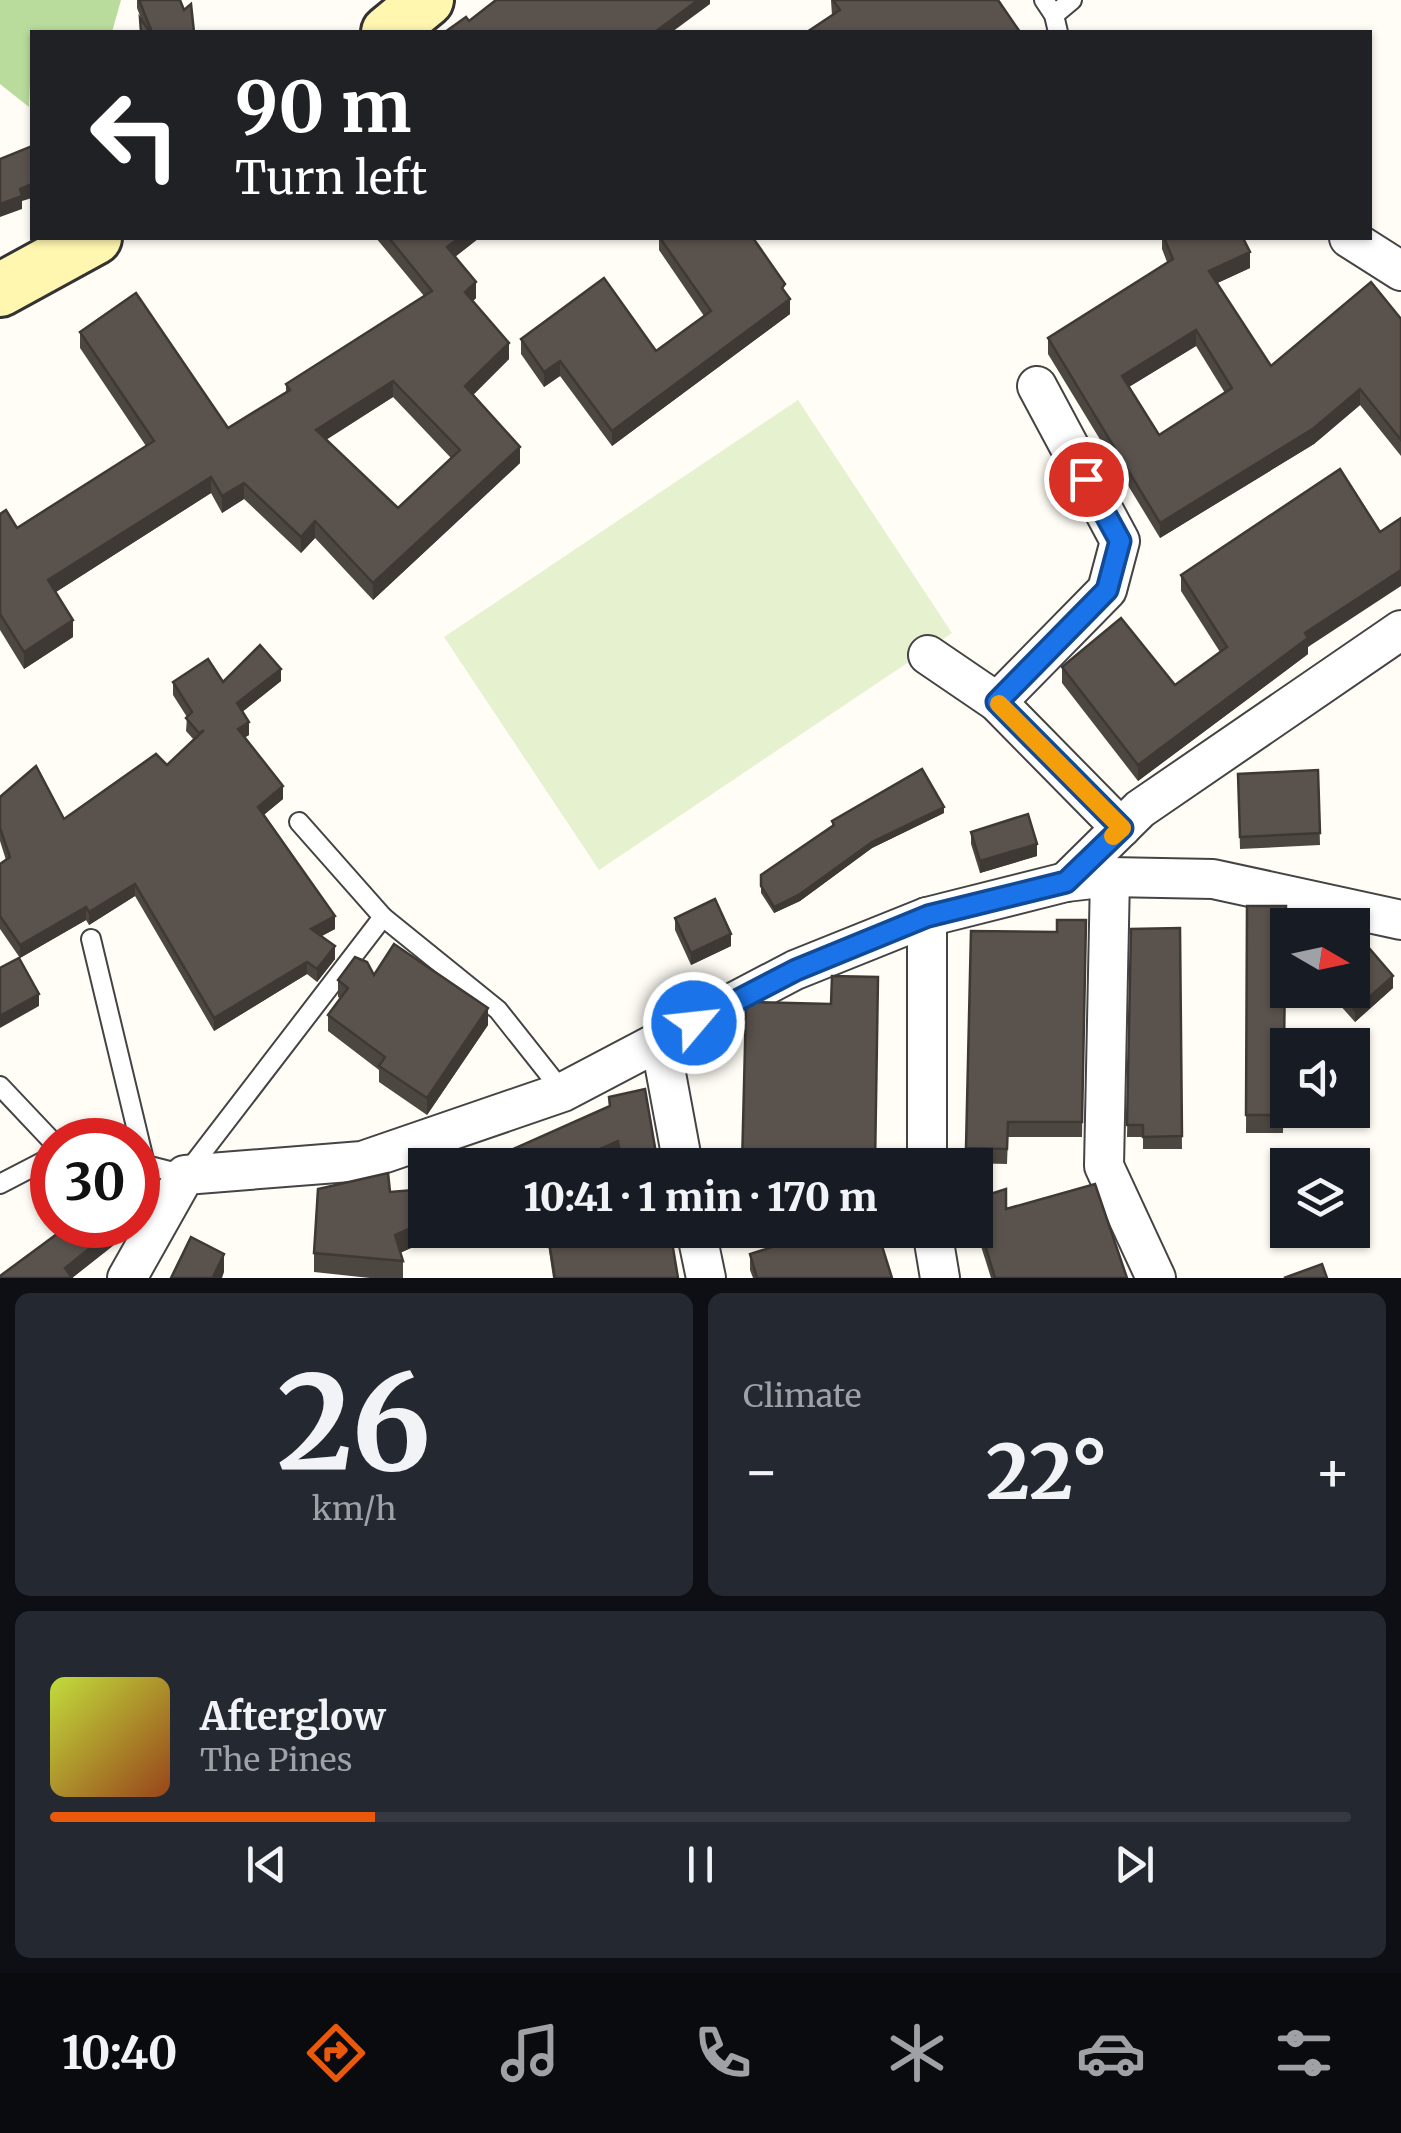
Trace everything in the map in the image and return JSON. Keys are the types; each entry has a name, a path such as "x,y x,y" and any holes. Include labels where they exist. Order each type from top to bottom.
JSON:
{"street":[{"path":"390,30 427,0"},
{"path":"0,290 91,240"},
{"path":"1352,240 1401,272"},
{"path":"997,702 1107,590 1120,541 1037,386"},
{"path":"1066,882 1140,810 1401,630"},
{"path":"928,656 997,702 1122,828"},
{"path":"1110,876 1104,1166 1156,1278"},
{"path":"127,1278 185,1175 362,1162 563,1092 796,970 928,916 1066,882 1110,876 1213,878 1401,920"},
{"path":"927,1148 928,916"},
{"path":"660,1041 681,1148"},
{"path":"700,1248 706,1278"},
{"path":"935,1248 940,1278"}],"lane":[{"path":"1052,16 1072,0"},
{"path":"299,822 382,916 478,990 563,1092"},
{"path":"160,1169 185,1175 382,916"},
{"path":"91,939 131,1118"},
{"path":"0,1086 30,1118"},
{"path":"0,1184 30,1168"}],"green space":[{"path":"0,0 121,0 113,30 30,30 29,107 0,84"},
{"path":"798,400 952,633 599,870 444,637"}],"building":[{"path":"139,0 180,0 184,10 191,4 194,30 151,30"},
{"path":"496,0 698,0 658,30 448,30 466,17 469,21"},
{"path":"833,0 998,0 1019,30 810,30 840,10"},
{"path":"30,147 30,185 20,189 22,196 0,204 0,159"},
{"path":"391,240 456,240 447,247 476,282 465,292 509,343 465,386 520,447 373,583 315,521 301,537 244,483 222,496 211,477 48,580 73,620 24,652 0,614 0,514 6,510 17,528 154,441 80,332 136,293 228,428 290,390 286,384 432,291","holes":["393,381 460,450 398,508 316,430"]},
{"path":"661,240 754,240 785,284 782,288 790,299 612,431 560,361 544,372 521,339 604,278 656,351 711,311"},
{"path":"1165,240 1244,240 1250,252 1209,271 1271,366 1371,282 1401,319 1401,440 1360,389 1314,428 1160,523 1048,338 1173,259","holes":["1196,330 1232,388 1159,435 1122,376"]},
{"path":"1340,469 1380,532 1401,518 1401,570 1305,633 1308,638 1138,765 1062,667 1121,618 1175,685 1227,647 1181,575"},
{"path":"260,645 281,669 237,703 249,722 238,729 283,786 258,807 335,916 311,929 335,946 317,969 307,962 214,1018 135,884 89,912 86,907 20,945 0,916 0,864 10,857 0,828 0,797 36,766 64,819 156,754 167,765 204,730 199,733 186,718 192,712 173,682 208,659 223,682"},
{"path":"922,769 944,807 872,842 800,894 774,907 761,886 761,875 834,825 832,821"},
{"path":"1318,770 1320,833 1240,837 1238,774"},
{"path":"1028,814 1037,844 980,861 971,832"},
{"path":"715,899 731,934 691,953 675,918"},
{"path":"1247,906 1286,906 1270,908 1270,1008 1285,1008 1284,1028 1270,1028 1270,1115 1246,1115"},
{"path":"1057,920 1086,920 1082,1122 1008,1122 1007,1149 966,1148 971,931 1057,932"},
{"path":"1180,928 1182,1136 1143,1137 1143,1125 1127,1125 1131,929"},
{"path":"394,944 488,1008 427,1098 379,1066 385,1057 328,1015 348,988 338,980 355,957 367,962 374,975"},
{"path":"1370,949 1393,976 1370,997"},
{"path":"19,958 39,994 0,1016 0,968"},
{"path":"832,976 878,977 875,1148 742,1148 746,1006 754,1002 831,1004"},
{"path":"645,1089 655,1148 619,1148 618,1141 602,1148 516,1148 610,1106 609,1097"},
{"path":"388,1173 390,1192 408,1190 408,1229 395,1235 403,1261 314,1253 318,1189"},
{"path":"1095,1184 1127,1278 995,1278 986,1248 993,1248 993,1193 1006,1189 1006,1209"},
{"path":"191,1237 224,1254 215,1278 171,1278"},
{"path":"38,1248 90,1248 65,1268 72,1278 0,1276"},
{"path":"550,1248 673,1248 678,1278 555,1278"},
{"path":"769,1248 883,1248 892,1278 757,1278 750,1254"},
{"path":"1322,1264 1327,1278 1284,1278"}],"slow traffic":[{"path":"999,704 1122,828 1113,836"}],"route":[{"path":"694,1023 796,970 928,916 1066,882 1122,828 997,702 1107,590 1120,541 1086,479"}]}
